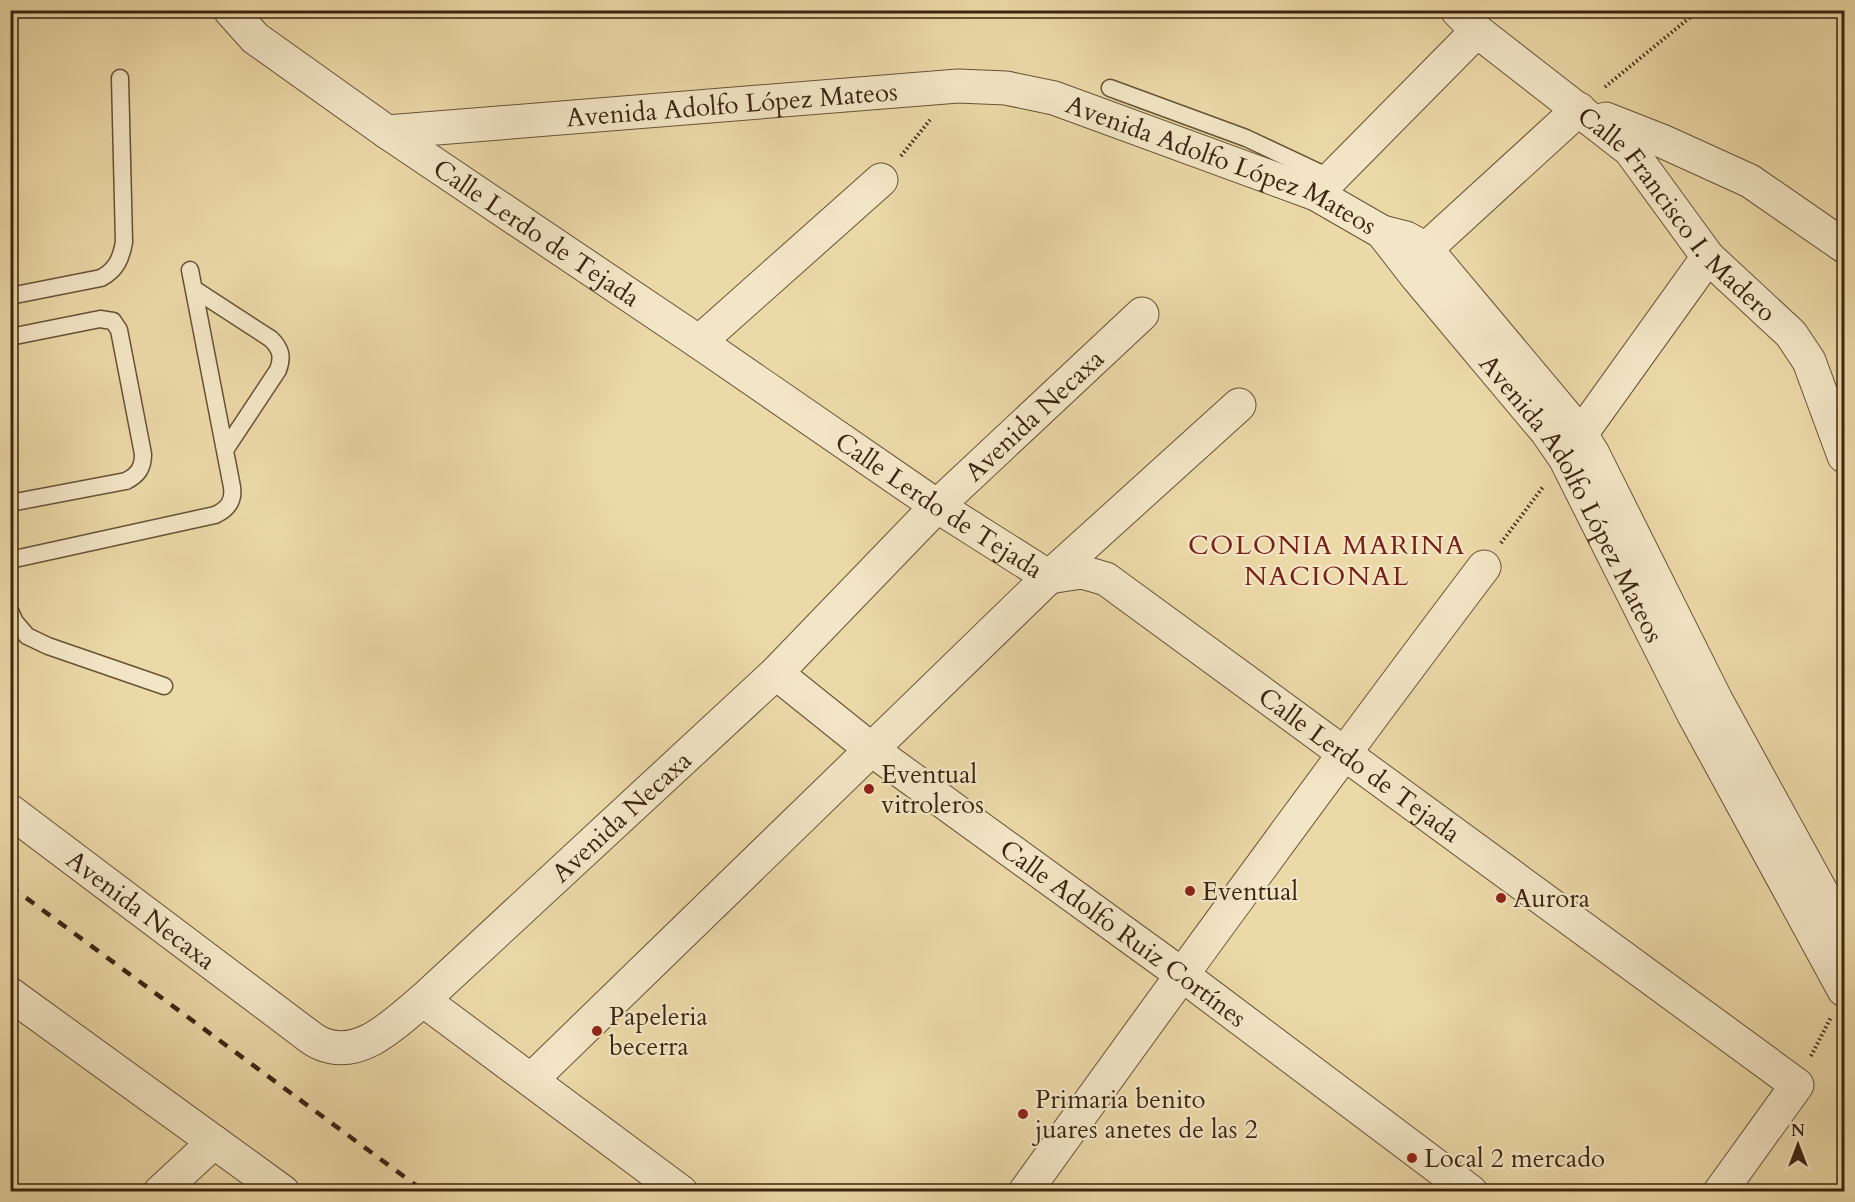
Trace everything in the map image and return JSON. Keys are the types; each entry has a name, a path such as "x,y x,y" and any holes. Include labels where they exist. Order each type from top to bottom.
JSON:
{"street":[{"name":"Calle Lerdo de Tejada","path":"230,10 255,38 387,132 937,506 1049,577 1082,572 1106,579 1797,1085"},
{"name":"Calle Francisco I. Madero","path":"1467,21 1630,150 1708,257 1791,334 1809,361 1845,456"},
{"path":"1323,186 1467,21"},
{"name":"Avenida Adolfo López Mateos","path":"387,132 958,86 1006,88 1054,98 1323,186 1382,232 1417,278 1548,432 1573,446 1693,713 1844,990"},
{"path":"1426,249 1579,109 1662,141 1750,181 1845,246"},
{"path":"1630,150 1746,196 1811,233 1845,258"},
{"path":"699,342 881,180"},
{"path":"1382,232 1406,238 1426,249 1573,446 1593,454 1716,700 1845,933"},
{"path":"1573,446 1708,257"},
{"name":"Avenida Necaxa","path":"10,812 297,1027 323,1044 343,1048 362,1044 380,1035 423,1000 776,674 937,506 1142,314"},
{"path":"531,1080 1049,577 1239,405"},
{"path":"1025,1191 1343,753 1484,567"},
{"name":"Calle Adolfo Ruiz Cortínes","path":"776,674 872,750 1181,974 1471,1191"},
{"path":"10,994 283,1191"},
{"path":"423,1000 681,1191"},
{"path":"1720,1191 1797,1085"},
{"path":"160,1191 214,1142"}],"lane":[{"path":"10,296 102,278 111,273 118,264 124,243 120,78"},
{"path":"1110,88 1246,138 1323,186"},
{"path":"10,560 215,515 224,511 230,504 233,496 190,270"},
{"path":"194,290 271,339 278,345 281,353 278,370 225,450"},
{"path":"10,337 100,319 113,321 119,330 143,454 140,471 126,481 10,503"},
{"path":"10,611 27,636 48,646 164,686"}],"path":[{"path":"1579,109 1699,10"},
{"path":"881,180 958,86"},
{"path":"1484,567 1573,446"},
{"path":"1797,1085 1844,990"}],"railway":[{"path":"10,886 425,1192"}],"place":[{"name":"Eventual vitroleros","path":"869,789"},
{"name":"Eventual","path":"1190,891"},
{"name":"Aurora","path":"1501,898"},
{"name":"Papeleria becerra","path":"597,1031"},
{"name":"Primaria benito juares anetes de las 2","path":"1023,1114"},
{"name":"Local 2 mercado","path":"1412,1158"}],"district":[{"name":"COLONIA MARINA NACIONAL","path":"1327,560"}]}
